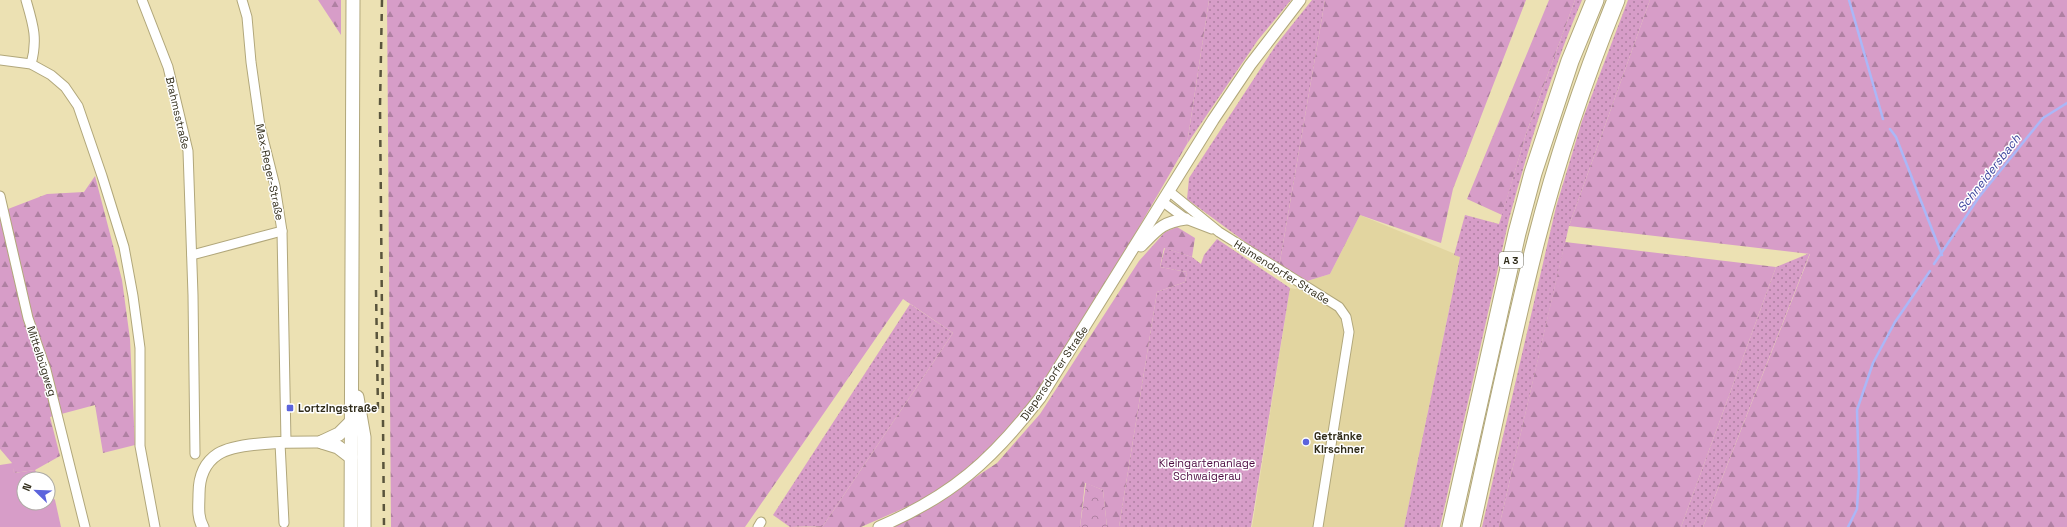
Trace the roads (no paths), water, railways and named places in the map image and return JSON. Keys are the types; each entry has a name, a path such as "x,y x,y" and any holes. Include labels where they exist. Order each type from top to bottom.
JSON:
{"highway":[{"name":"A 3","path":"1451,527 1519,226 1533,173 1570,61 1595,0"},
{"name":"A 3","path":"1471,527 1536,240 1569,127 1589,66 1616,0"}],"main road":[{"path":"351,527 353,0"},
{"path":"352,370 364,437 364,527"},
{"path":"322,442 338,434 351,422"},
{"path":"322,442 338,447 351,457"}],"street":[{"path":"26,0 35,34 35,50 31,64"},
{"name":"Brahmsstraße","path":"142,0 168,67 188,151 192,255 195,454"},
{"name":"Max-Reger-Straße","path":"242,0 247,17 251,62 260,126 275,186 282,231 283,443"},
{"name":"Diepersdorfer Straße","path":"879,527 904,516 958,483 981,466 1014,432 1040,398 1170,192 1213,120 1250,65 1300,0"},
{"path":"0,60 31,64 50,75 65,87 78,106 124,247 133,296 140,348 140,446 155,527"},
{"name":"Haimendorfer Straße","path":"1170,192 1219,232 1338,307 1346,317 1349,332 1318,527"},
{"name":"Mittelbügweg","path":"0,196 28,318 46,370 85,527"},
{"name":"Haimendorfer Straße","path":"1163,202 1186,219 1219,232"},
{"path":"1128,257 1159,228 1171,221 1186,219"},
{"path":"192,255 282,231"},
{"path":"203,527 199,517 199,485 201,474 209,462 218,454 228,449 283,443 322,442"},
{"path":"283,443 284,524"}],"waterway":[{"path":"1849,0 1883,119"},
{"name":"Schneidersbach","path":"1934,264 1979,197 2043,118 2067,103"},
{"path":"1890,129 1896,137 1942,255"},
{"name":"Schneidersbach","path":"1848,527 1857,509 1859,476 1857,410 1873,363 1895,322 1930,271"}],"railway":[{"path":"382,0 380,106 384,527"},
{"path":"376,290 378,410"}],"place":[{"name":"Lortzingstraße","path":"290,408"},
{"name":"Getränke Kirschner","path":"1306,442"}],"park label":[{"name":"Kleingartenanlage Schwaigerau","path":"1207,469"}]}
